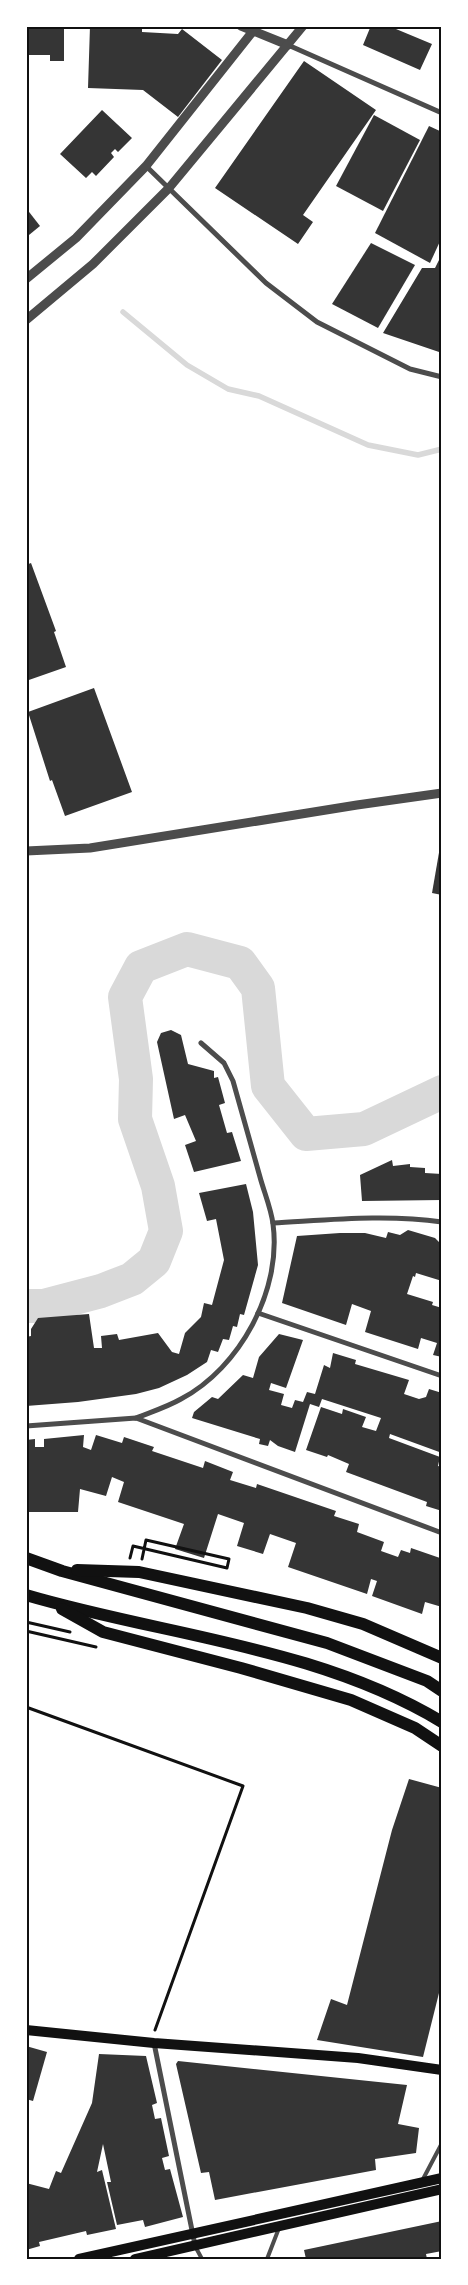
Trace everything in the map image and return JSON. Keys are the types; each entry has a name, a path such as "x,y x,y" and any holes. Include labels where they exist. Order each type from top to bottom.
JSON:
{"highway":[{"path":"26,1558 62,1571 327,1643 419,1678 442,1690"},
{"path":"62,1571 139,1572 307,1608 363,1624 442,1658"},
{"path":"26,1595 338,1673 393,1695 442,1722"},
{"path":"49,1602 103,1632 241,1668 351,1700 415,1728 442,1746"}],"main road":[{"path":"26,2030 154,2043 358,2058 441,2070"},
{"path":"80,2259 442,2178"},
{"path":"135,2259 442,2189"}],"street":[{"path":"241,26 255,29 442,112"},
{"path":"26,320 93,264 169,188 303,26"},
{"path":"26,279 76,238 146,166 255,29"},
{"path":"146,166 266,283 317,322 410,369 442,377"},
{"path":"26,851 90,848 442,793"},
{"path":"26,1426 136,1418 182,1399 217,1373 241,1345 258,1313 271,1271 273,1223 230,1072 217,1055 201,1043"},
{"path":"273,1223 381,1218 416,1218 442,1222"},
{"path":"258,1313 442,1376"},
{"path":"136,1418 442,1533"},
{"path":"154,2043 195,2246"}],"lane":[{"path":"421,2182 442,2143"},
{"path":"266,2259 280,2227"},
{"path":"195,2246 202,2259"}],"path":[{"path":"26,1631 98,1648"},
{"path":"26,1707 243,1786 155,2028 154,2043"}],"building":[{"path":"26,26 64,26 64,61 50,61 50,55 26,55"},
{"path":"90,26 142,26 142,32 178,34 182,29 222,60 178,117 143,90 88,88"},
{"path":"366,26 398,26 396,29 432,44 420,70 363,45 370,28"},
{"path":"304,61 376,110 303,215 313,222 298,244 215,188"},
{"path":"102,110 132,138 118,152 115,149 111,153 114,157 96,176 92,172 86,178 60,154"},
{"path":"374,115 420,140 383,211 336,186"},
{"path":"429,126 442,132 442,237 430,263 375,233"},
{"path":"26,208 40,226 29,235 26,232"},
{"path":"371,243 415,265 378,328 332,304"},
{"path":"442,254 442,353 383,333 422,268 435,268"},
{"path":"31,563 56,631 54,632 66,667 26,681 26,565"},
{"path":"94,688 132,792 65,816 52,780 50,781 28,712"},
{"path":"442,841 442,895 432,893"},
{"path":"171,1030 181,1035 188,1064 214,1071 214,1078 218,1077 225,1103 219,1105 227,1133 232,1132 241,1161 194,1172 185,1145 196,1141 185,1115 174,1119 157,1042 161,1033"},
{"path":"392,1160 393,1166 410,1164 410,1167 425,1168 425,1173 442,1174 442,1200 362,1201 360,1175"},
{"path":"246,1184 253,1212 258,1265 244,1315 240,1314 237,1327 233,1326 229,1340 223,1339 218,1352 211,1350 207,1362 187,1375 159,1388 136,1394 78,1402 26,1406 26,1337 31,1336 31,1329 38,1318 89,1314 94,1348 102,1348 101,1336 117,1334 119,1340 158,1333 172,1352 179,1354 185,1333 201,1317 204,1303 212,1305 224,1260 216,1219 207,1221 199,1193"},
{"path":"408,1230 435,1238 442,1245 442,1281 416,1273 415,1277 413,1276 407,1294 433,1302 432,1305 442,1308 442,1357 433,1355 437,1343 421,1338 418,1349 365,1332 371,1311 352,1304 346,1325 282,1303 297,1236 365,1233 386,1238 388,1232 400,1235"},
{"path":"279,1334 303,1340 286,1388 271,1383 269,1390 284,1394 281,1405 292,1408 295,1400 303,1402 307,1392 315,1394 324,1365 330,1368 333,1353 356,1360 355,1364 409,1380 404,1394 419,1399 426,1397 429,1389 442,1393 442,1453 390,1434 389,1438 440,1457 438,1466 442,1467 442,1511 426,1506 427,1502 346,1472 349,1464 328,1455 327,1457 306,1450 321,1407 342,1414 343,1409 366,1417 362,1427 376,1431 381,1418 322,1399 319,1407 310,1404 295,1452 278,1446 270,1440 268,1446 259,1444 260,1439 192,1418 194,1412 212,1397 218,1399 243,1375 253,1378 259,1357"},
{"path":"84,1435 83,1447 91,1450 96,1435 122,1443 124,1437 154,1447 152,1451 203,1468 205,1461 233,1472 230,1480 256,1488 257,1484 336,1511 334,1516 359,1524 357,1532 384,1542 381,1551 398,1557 401,1550 410,1553 411,1548 440,1558 442,1607 425,1602 422,1614 372,1596 377,1581 371,1579 367,1594 288,1567 296,1543 270,1534 263,1554 237,1546 244,1523 218,1514 204,1558 175,1549 184,1524 118,1502 124,1482 112,1477 106,1496 80,1489 78,1512 26,1512 26,1440 35,1439 35,1447 44,1447 44,1439"},
{"path":"409,1779 442,1788 442,1981 423,2057 317,2040 331,1999 347,2005 392,1830"},
{"path":"26,2046 47,2052 33,2101 26,2099"},
{"path":"99,2054 146,2056 157,2103 152,2105 155,2119 161,2118 169,2156 162,2158 165,2170 170,2169 183,2217 145,2227 143,2220 117,2225 107,2182 111,2182 103,2144 97,2172 102,2170 116,2229 87,2235 86,2231 39,2242 40,2246 26,2250 26,2183 49,2189 56,2171 61,2173 92,2103"},
{"path":"178,2061 407,2085 398,2124 419,2128 416,2153 375,2159 376,2170 215,2200 209,2172 201,2173 176,2064"},
{"path":"442,2221 442,2251 426,2254 427,2259 306,2259 304,2250"}],"waterway":[{"path":"123,312 187,365 228,389 259,396 368,445 418,455 442,449"},
{"path":"26,1306 44,1306 101,1291 132,1279 154,1261 166,1231 158,1186 135,1119 136,1079 125,997 141,967 187,949 240,963 258,988 268,1086 306,1134 364,1129 442,1092"}]}
